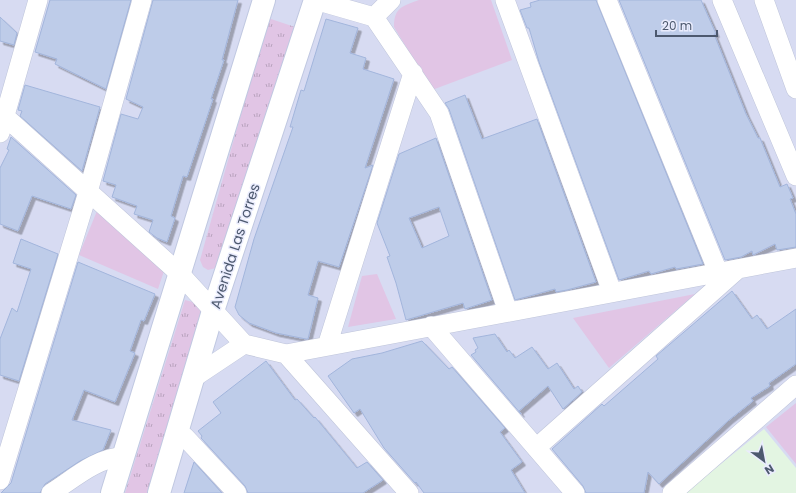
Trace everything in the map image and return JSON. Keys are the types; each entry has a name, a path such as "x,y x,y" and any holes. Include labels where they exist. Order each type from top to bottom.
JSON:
{"street":[{"path":"38,0 2,120 88,192 180,274 244,344 286,354 796,258"},
{"path":"0,480 88,192 142,0"},
{"path":"112,493 264,0"},
{"path":"315,0 374,17 439,113 508,312"},
{"name":"Avenida Las Torres","path":"159,493 214,311 315,0"},
{"path":"374,17 391,0"},
{"path":"507,0 612,292"},
{"path":"607,0 718,272"},
{"path":"722,0 796,176"},
{"path":"764,0 796,89"},
{"path":"328,346 413,73"},
{"path":"536,448 739,268"},
{"path":"431,326 575,493"},
{"path":"193,378 244,344"},
{"path":"286,354 409,493"},
{"path":"672,493 796,385"},
{"path":"176,433 185,437 237,493"},
{"path":"51,493 104,460 114,457 123,457"}],"shaded area":[{"path":"0,0 796,0 796,493 0,493"},
{"path":"764,429 796,468 796,493 685,493"}],"green space":[{"path":"419,0 491,0 512,60 432,90 394,27 394,20 400,8"},
{"path":"268,18 298,28 216,268 208,270 203,267 200,260"},
{"path":"99,206 165,268 158,289 79,255"},
{"path":"377,274 396,319 348,327 362,276"},
{"path":"695,294 609,368 573,318"},
{"path":"185,300 204,305 148,493 125,493"},
{"path":"796,403 796,464 766,427"}],"building":[{"path":"50,0 131,0 106,89 55,64 57,59 35,52"},
{"path":"153,0 238,0 222,60 224,60 211,99 213,99 187,177 183,176 171,216 175,218 167,242 157,238 149,232 153,220 134,214 137,206 112,197 116,185 103,181 121,114 138,119 143,107 126,99"},
{"path":"540,0 596,0 703,264 676,269 675,267 651,274 649,271 619,280 539,62 529,28 527,28 520,10 531,7 530,3"},
{"path":"619,0 701,0 716,34 714,34 746,114 758,138 760,138 780,187 787,184 793,198 790,199 796,214 796,247 777,250 775,244 753,255 752,251 741,257 725,260"},
{"path":"0,17 17,33 14,45 0,41"},
{"path":"326,19 358,28 350,53 366,58 363,69 394,79 365,168 373,165 339,267 318,261 308,295 318,298 308,339 306,339 276,333 249,323 239,315 235,307 254,239 293,127 290,127 301,90 304,91"},
{"path":"25,85 100,107 82,171 20,116 22,111 18,110"},
{"path":"465,95 482,139 537,119 596,282 556,292 555,289 515,300 449,109 445,103"},
{"path":"11,137 76,195 71,209 32,196 18,231 0,224 0,168 9,150 7,149"},
{"path":"436,138 492,300 465,309 463,303 406,320 387,257 390,256 377,223 399,154","holes":["439,207 449,236 422,248 409,218"]},
{"path":"21,239 58,254 19,381 0,375 0,339 12,308 17,312 31,269 13,263"},
{"path":"78,262 155,294 144,321 141,320 130,351 135,353 115,402 84,390 72,420 111,430 103,450 80,461 45,484 40,493 1,493 11,483"},
{"path":"732,291 752,319 757,315 767,329 796,309 796,364 769,383 770,386 751,398 753,401 729,420 659,484 648,472 644,493 586,493 583,486 552,449 602,404 604,406 658,359 656,356"},
{"path":"495,334 507,352 509,350 515,358 532,347 548,369 557,363 574,389 578,386 582,392 563,409 548,386 519,411 521,414 471,355 476,352 475,350 478,348 473,338"},
{"path":"422,341 449,369 452,367 505,428 500,432 522,462 511,470 525,493 424,493 416,482 415,483 384,448 360,409 354,413 328,376 352,359 382,353"},
{"path":"266,361 295,400 297,399 314,418 315,417 357,468 367,462 383,480 363,493 248,493 245,486 201,438 202,436 198,431 221,413 213,402"},
{"path":"194,462 222,493 184,493"}]}
